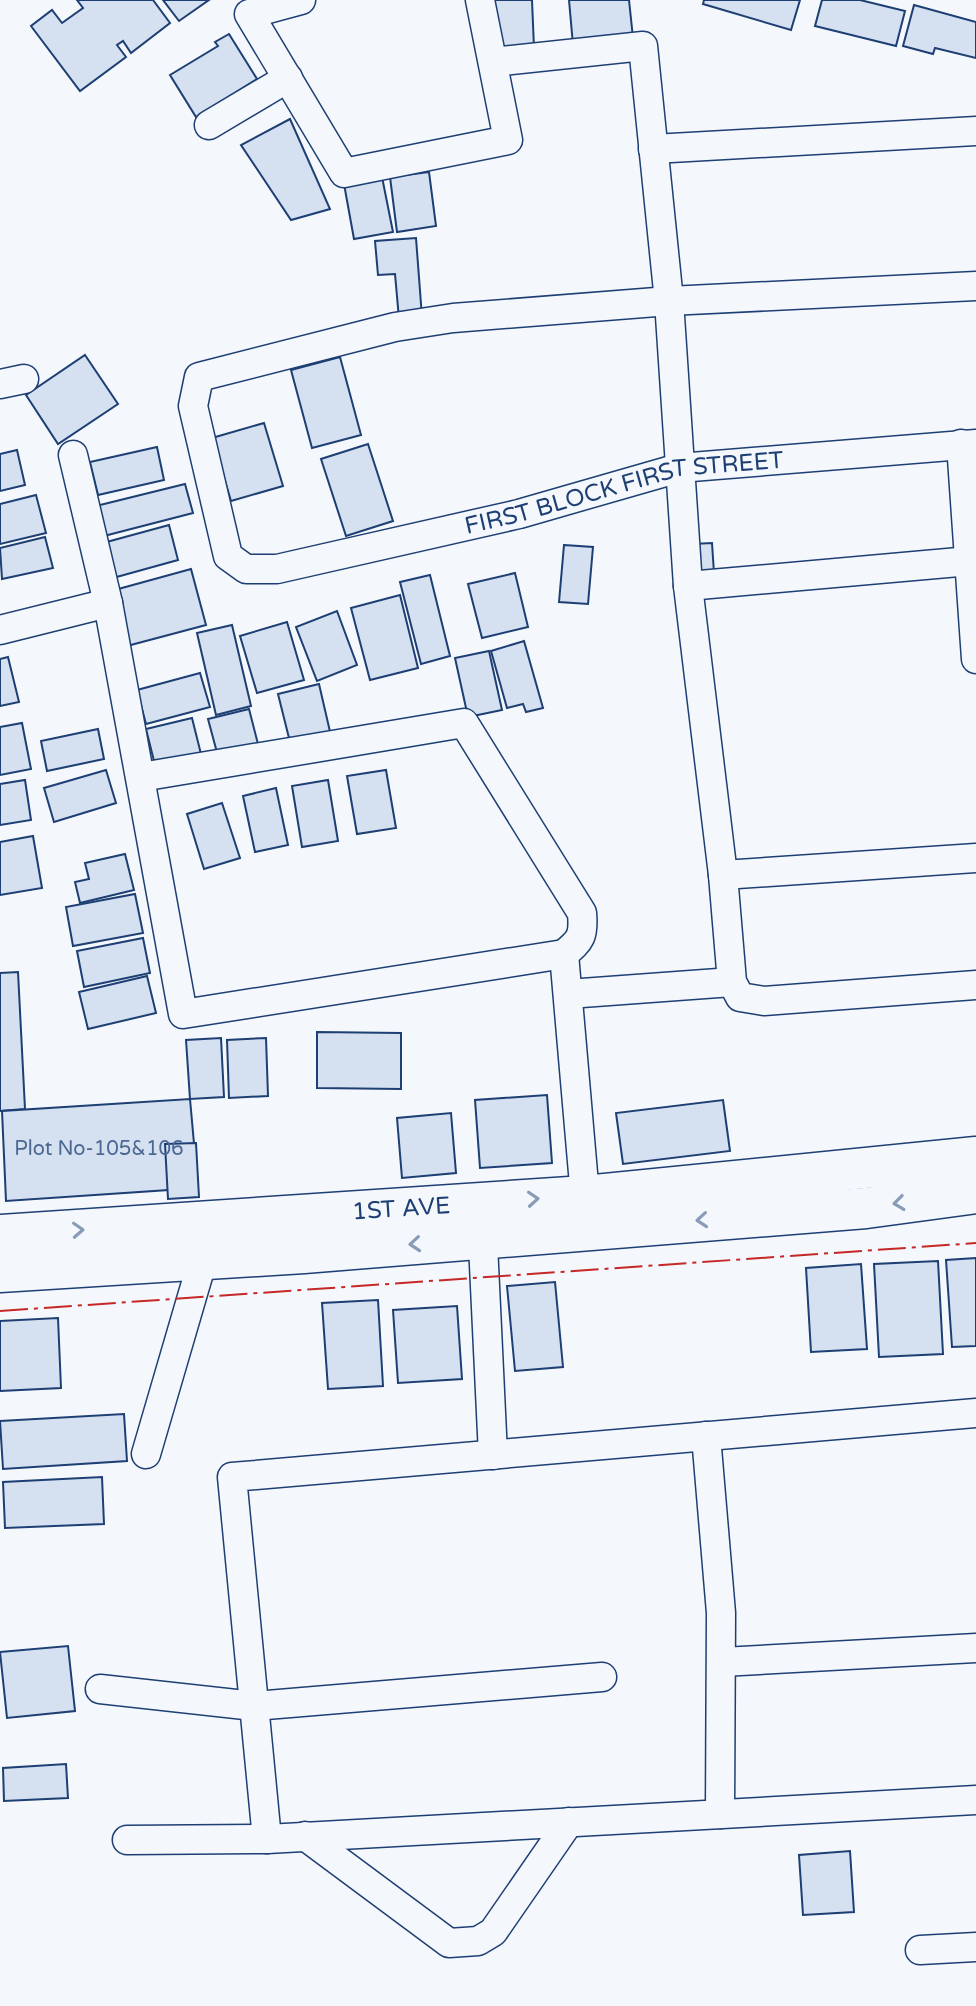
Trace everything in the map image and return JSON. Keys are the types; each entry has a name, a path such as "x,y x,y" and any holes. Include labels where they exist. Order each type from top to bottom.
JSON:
{"main road":[{"name":"1ST AVE","path":"0,1235 482,1220 585,1196 976,1157"},
{"path":"0,1272 203,1259 482,1220 780,1213 866,1208 976,1193"}],"street":[{"path":"301,0 249,14 344,173 508,140 480,0"},
{"path":"493,62 643,46 669,301 688,586 723,875 732,982 740,997 764,1001 976,985"},
{"path":"209,125 288,78"},
{"path":"653,149 976,131"},
{"path":"669,301 976,286"},
{"name":"FIRST BLOCK FIRST STREET","path":"669,301 453,318 395,327 199,377 193,406 228,556 246,569 277,569 519,514 679,468 969,444"},
{"path":"969,444 970,561 976,659"},
{"path":"73,455 108,603 183,1014 564,954 580,941 582,913 464,723 141,777"},
{"path":"688,586 970,561"},
{"path":"0,630 108,603"},
{"path":"723,875 976,858"},
{"path":"564,954 585,1196"},
{"path":"568,994 732,982"},
{"path":"482,1220 493,1455"},
{"path":"146,1454 203,1259"},
{"path":"267,1839 232,1477 976,1413"},
{"path":"706,1436 721,1613 720,1814"},
{"path":"722,1662 976,1648"},
{"path":"100,1689 254,1706 602,1677"},
{"path":"127,1840 267,1839 976,1800"},
{"path":"305,1836 449,1943 478,1941 493,1932 569,1822"},
{"path":"920,1950 976,1947"}],"building":[{"path":"77,0 153,0 170,23 131,53 123,41 117,45 126,57 80,91 31,26 52,10 62,23 83,8"},
{"path":"163,0 209,0 179,21"},
{"path":"493,0 532,0 534,48 501,53"},
{"path":"569,0 629,0 633,38 573,45"},
{"path":"704,0 800,0 791,30 703,4"},
{"path":"822,0 860,0 905,11 896,46 815,26"},
{"path":"914,5 976,22 976,58 935,48 933,54 903,46"},
{"path":"229,34 257,79 196,117 170,75 218,46 215,42"},
{"path":"290,119 330,209 291,220 241,145"},
{"path":"429,172 436,226 397,232 390,177"},
{"path":"382,177 393,232 354,239 344,184"},
{"path":"416,238 422,317 399,319 395,274 378,275 375,241"},
{"path":"85,355 118,404 58,444 26,395"},
{"path":"340,357 361,435 312,448 291,370"},
{"path":"264,423 283,486 231,501 212,438"},
{"path":"368,444 393,521 346,536 321,459"},
{"path":"157,447 164,480 98,495 90,462"},
{"path":"17,450 25,485 0,491 0,454"},
{"path":"185,484 193,513 104,536 96,506"},
{"path":"36,495 46,533 0,544 0,504"},
{"path":"169,525 178,560 113,578 103,543"},
{"path":"45,537 53,568 2,579 0,548"},
{"path":"712,543 714,573 694,574 692,544"},
{"path":"564,545 593,547 588,604 559,602"},
{"path":"191,569 206,625 127,646 111,591"},
{"path":"515,573 528,627 482,638 468,584"},
{"path":"430,575 450,656 421,664 400,582"},
{"path":"400,595 418,668 370,680 351,608"},
{"path":"337,611 357,665 317,681 296,627"},
{"path":"287,622 304,680 257,693 240,636"},
{"path":"232,625 251,706 216,715 197,633"},
{"path":"524,641 543,708 526,712 523,704 507,708 491,651"},
{"path":"489,651 502,710 468,717 455,658"},
{"path":"8,657 19,702 0,706 0,659"},
{"path":"200,673 210,707 146,724 137,690"},
{"path":"319,684 331,736 291,746 278,694"},
{"path":"249,709 259,748 219,760 208,719"},
{"path":"192,718 202,758 156,769 146,729"},
{"path":"22,723 31,769 0,775 0,727"},
{"path":"98,729 104,759 47,771 41,741"},
{"path":"106,770 116,803 54,822 44,788"},
{"path":"386,770 396,828 357,834 347,776"},
{"path":"25,780 31,820 0,825 0,784"},
{"path":"328,780 338,841 302,847 292,786"},
{"path":"276,788 288,845 255,852 243,796"},
{"path":"222,803 240,858 204,869 187,814"},
{"path":"33,836 42,888 0,895 0,842"},
{"path":"125,854 134,890 80,903 75,882 89,879 85,863"},
{"path":"135,894 143,933 73,946 66,907"},
{"path":"143,938 150,973 84,987 77,951"},
{"path":"18,972 25,1109 0,1111 0,973"},
{"path":"147,976 156,1013 88,1029 79,992"},
{"path":"317,1032 401,1033 401,1089 317,1088"},
{"path":"221,1038 224,1097 190,1099 186,1040"},
{"path":"266,1038 268,1096 229,1098 227,1040"},
{"path":"547,1095 552,1163 480,1168 475,1100"},
{"path":"190,1099 198,1188 6,1201 2,1111"},
{"path":"723,1100 730,1151 623,1164 616,1113"},
{"path":"451,1113 456,1173 402,1178 397,1118"},
{"path":"196,1143 199,1197 168,1199 165,1144"},
{"path":"976,1258 976,1346 952,1347 946,1260"},
{"path":"938,1261 943,1354 879,1357 874,1264"},
{"path":"861,1264 867,1349 811,1352 806,1268"},
{"path":"555,1282 563,1367 515,1371 507,1286"},
{"path":"378,1300 383,1386 328,1389 322,1303"},
{"path":"457,1306 462,1379 398,1383 393,1310"},
{"path":"58,1318 61,1388 0,1391 0,1321"},
{"path":"124,1414 127,1461 3,1469 0,1421"},
{"path":"102,1477 104,1524 5,1528 3,1482"},
{"path":"68,1646 75,1711 7,1718 0,1652"},
{"path":"66,1764 68,1798 4,1801 3,1768"},
{"path":"850,1851 854,1912 803,1915 799,1855"}],"power":[{"path":"0,1311 976,1243"}]}
